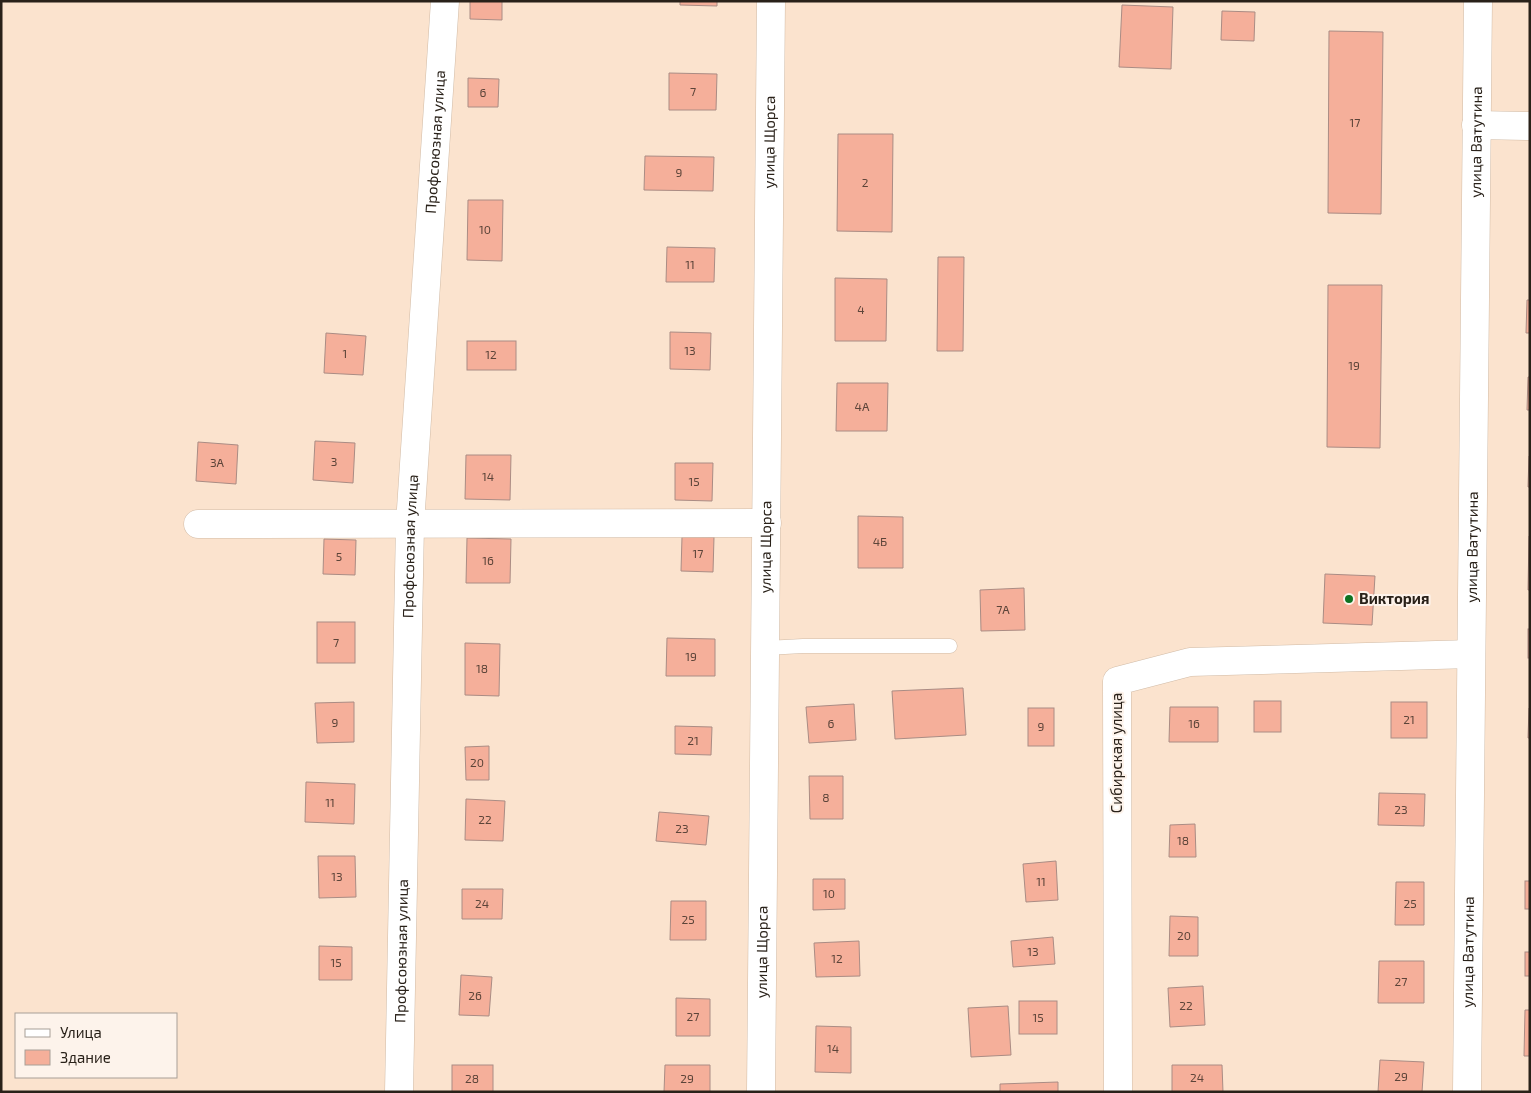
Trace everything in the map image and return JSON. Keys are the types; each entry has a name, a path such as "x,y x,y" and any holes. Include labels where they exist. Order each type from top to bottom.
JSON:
{"street":[{"name":"Профсоюзная улица","path":"399,1092 410,524 445,1"},
{"name":"улица Щорса","path":"761,1092 771,1"},
{"name":"улица Ватутина","path":"1467,1092 1478,1"},
{"path":"1476,125 1530,126"},
{"path":"198,524 767,523"},
{"name":"Сибирская улица","path":"1118,1092 1117,681 1190,662 1471,654"}],"lane":[{"path":"766,648 803,646 950,646"}],"building":[{"path":"470,1 502,1 502,20 470,19"},
{"path":"680,1 717,1 717,6 680,5"},
{"path":"1122,5 1173,7 1171,69 1119,67"},
{"path":"1222,11 1255,12 1254,41 1221,40"},
{"path":"1329,31 1383,32 1381,214 1328,213"},
{"path":"669,73 717,74 716,110 669,110"},
{"path":"468,78 499,79 498,107 468,107"},
{"path":"838,134 893,134 892,232 837,231"},
{"path":"645,156 714,157 713,191 644,190"},
{"path":"468,200 503,200 502,261 467,260"},
{"path":"667,247 715,248 714,282 666,282"},
{"path":"938,257 964,257 963,351 937,351"},
{"path":"835,278 887,279 886,341 835,341"},
{"path":"1328,285 1382,285 1380,448 1327,447"},
{"path":"1527,300 1530,300 1530,333 1526,333"},
{"path":"670,332 711,333 710,370 670,369"},
{"path":"326,333 366,336 363,375 324,373"},
{"path":"467,341 516,341 516,370 467,370"},
{"path":"1528,377 1530,377 1530,410 1527,410"},
{"path":"837,383 888,383 887,431 836,431"},
{"path":"315,441 355,443 353,483 313,480"},
{"path":"198,442 238,445 236,484 196,481"},
{"path":"466,455 511,455 510,500 465,499"},
{"path":"1529,456 1530,487 1528,487"},
{"path":"675,463 713,463 712,501 675,500"},
{"path":"858,516 903,517 903,568 858,568"},
{"path":"1529,536 1530,590 1528,590"},
{"path":"682,537 714,537 713,572 681,571"},
{"path":"467,538 511,539 510,583 466,583"},
{"path":"324,539 356,540 355,575 323,574"},
{"name":"Виктория","path":"1325,574 1375,576 1372,625 1323,623"},
{"path":"1024,588 1025,630 981,631 980,590"},
{"path":"317,622 355,622 355,663 317,663"},
{"path":"1528,629 1530,629 1530,658 1528,658"},
{"path":"667,638 715,639 715,676 666,676"},
{"path":"465,643 500,644 499,696 465,695"},
{"path":"963,688 966,735 895,739 892,691"},
{"path":"1254,701 1281,701 1281,732 1254,732"},
{"path":"354,702 354,742 317,743 315,703"},
{"path":"1391,702 1427,702 1427,738 1391,738"},
{"path":"854,704 856,740 809,743 806,707"},
{"path":"1170,707 1218,707 1218,742 1169,742"},
{"path":"1028,708 1054,708 1054,746 1028,746"},
{"path":"1529,708 1530,738 1528,738"},
{"path":"675,726 712,727 711,755 675,754"},
{"path":"489,746 489,780 466,780 465,747"},
{"path":"809,776 843,776 843,819 810,819"},
{"path":"306,782 355,784 354,824 305,822"},
{"path":"1379,793 1425,794 1424,826 1378,825"},
{"path":"466,799 505,801 503,841 465,840"},
{"path":"659,812 709,816 706,845 656,841"},
{"path":"1195,824 1196,857 1169,857 1170,825"},
{"path":"318,856 355,856 356,897 319,898"},
{"path":"1056,861 1058,900 1026,902 1023,864"},
{"path":"813,879 845,879 845,909 813,910"},
{"path":"1525,881 1530,881 1530,909 1525,909"},
{"path":"1396,882 1424,882 1424,925 1395,925"},
{"path":"462,889 503,889 502,919 462,919"},
{"path":"671,901 706,901 706,940 670,940"},
{"path":"1170,916 1198,917 1198,956 1169,956"},
{"path":"1053,937 1055,964 1013,967 1011,941"},
{"path":"859,941 860,976 816,977 814,943"},
{"path":"319,946 352,947 352,980 319,980"},
{"path":"1525,952 1530,952 1530,976 1525,976"},
{"path":"1379,961 1424,961 1424,1003 1378,1003"},
{"path":"461,975 492,977 489,1016 459,1015"},
{"path":"1203,986 1205,1025 1170,1027 1168,988"},
{"path":"676,998 710,999 710,1036 676,1036"},
{"path":"1019,1001 1057,1001 1057,1034 1019,1034"},
{"path":"1008,1006 1011,1055 971,1057 968,1008"},
{"path":"1525,1010 1530,1010 1530,1056 1524,1056"},
{"path":"816,1026 851,1027 851,1073 815,1072"},
{"path":"1380,1060 1424,1062 1422,1092 1378,1092"},
{"path":"452,1065 493,1065 493,1092 452,1092"},
{"path":"665,1065 710,1065 710,1092 664,1092"},
{"path":"1172,1065 1222,1065 1223,1092 1172,1092"},
{"path":"1058,1082 1058,1092 1000,1092 1000,1084"}],"place":[{"name":"Виктория","path":"1349,599"}]}
